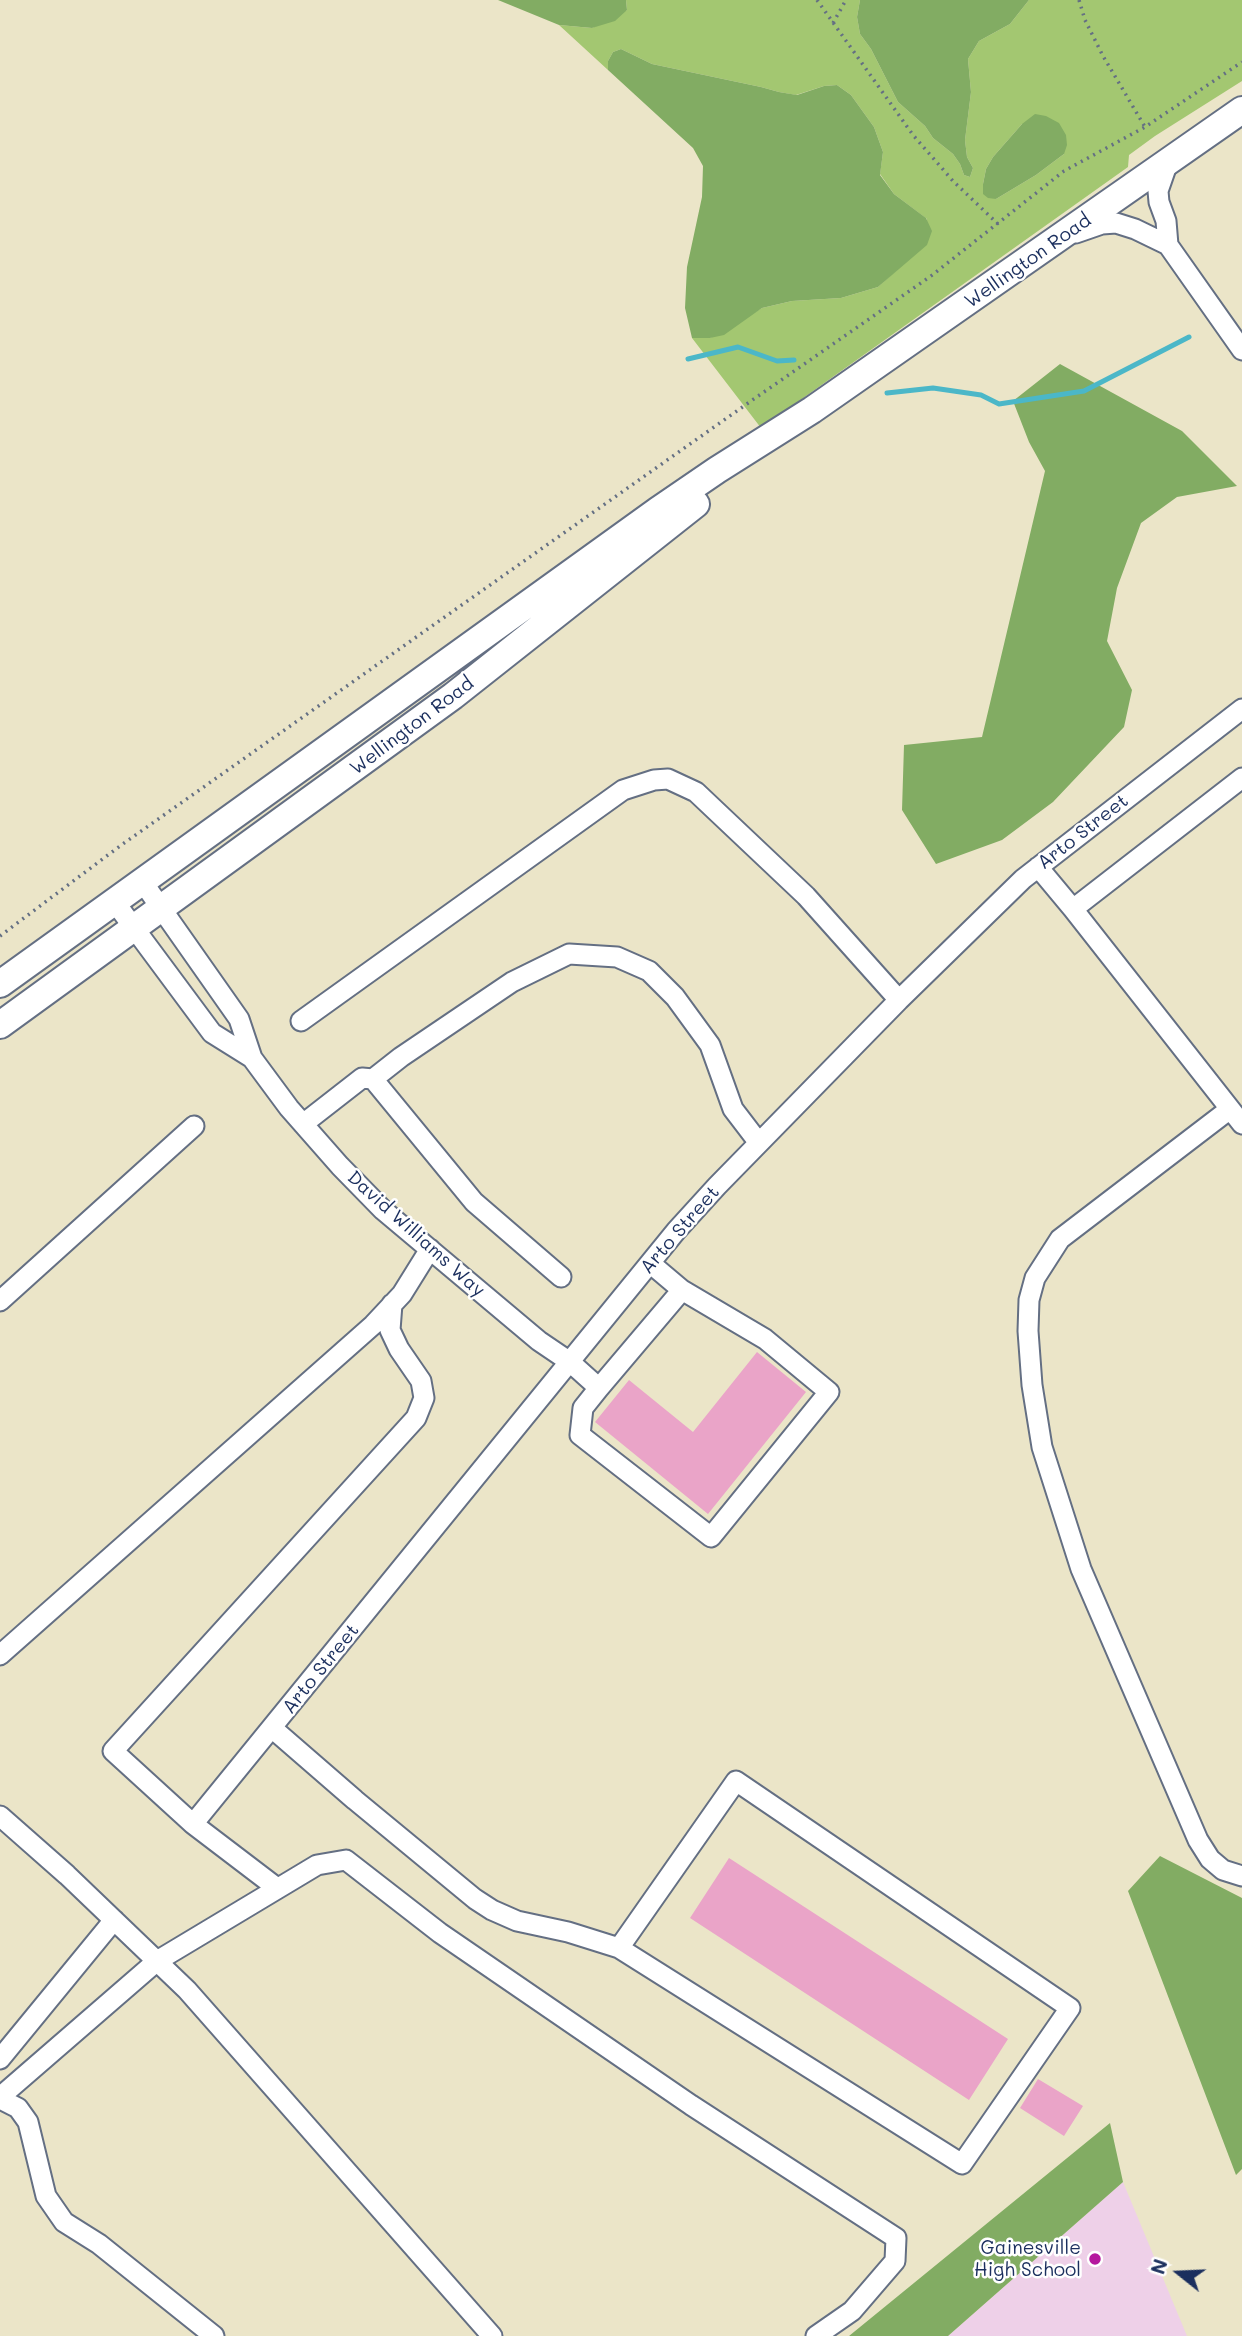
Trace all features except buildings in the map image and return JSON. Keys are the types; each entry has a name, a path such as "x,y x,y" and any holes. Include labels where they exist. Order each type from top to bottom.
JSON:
{"main road":[{"name":"Wellington Road","path":"0,984 657,511 812,410 1242,110"},
{"name":"Wellington Road","path":"0,1025 453,696 812,410"}],"street":[{"path":"1168,245 1166,222 1158,191 1166,168 1173,158"},
{"path":"1061,237 1116,223 1168,245 1242,350"},
{"name":"Arto Street","path":"193,1824 676,1231 899,1000 1023,879 1242,709"},
{"path":"1073,909 1242,778"},
{"path":"301,1021 623,790 654,780 667,779 696,792 806,895 899,1000"},
{"path":"1038,867 1236,1116 1060,1239 1035,1278 1029,1300 1028,1331 1032,1385 1042,1447 1082,1569 1198,1839 1210,1859 1223,1870 1242,1876"},
{"name":"David Williams Way","path":"142,881 239,1018 252,1058 303,1124 383,1210 599,1388"},
{"name":"David Williams Way","path":"114,901 212,1033 252,1058"},
{"path":"303,1124 362,1078 373,1079 512,982 569,954 617,957 649,971 675,997 710,1045 733,1110 759,1143"},
{"path":"373,1079 474,1202 561,1277"},
{"path":"0,1301 194,1126"},
{"path":"0,1655 373,1325 402,1294 430,1249"},
{"path":"650,1264 682,1290 765,1339 829,1392 711,1537 580,1434 583,1408 682,1290"},
{"path":"277,1888 193,1824 113,1751 416,1418 424,1398 421,1381 390,1331 392,1304"},
{"path":"272,1728 355,1800 492,1910 517,1921 568,1932 619,1948 962,2164 1070,2008 736,1781 619,1948"},
{"path":"0,1816 187,1990 492,2336"},
{"path":"214,2336 99,2244 64,2222 46,2196 28,2122 18,2109 0,2098 157,1961 317,1865 346,1860 440,1933 691,2105 896,2238 895,2261 852,2311 816,2336"},
{"path":"0,2059 114,1920"}],"path":[{"path":"817,0 913,135 953,181 998,224"},
{"path":"833,23 846,0"},
{"path":"1079,0 1103,56 1145,127"},
{"path":"0,936 132,838 931,276 1064,171 1145,127 1242,62"}],"shaded area":[{"name":"Gainesville High School","path":"1123,2182 1187,2336 948,2336"}],"green space":[{"path":"498,0 626,0 627,10 615,21 592,28 559,25"},
{"path":"626,0 860,0 857,17 860,34 871,49 898,102 925,126 933,138 953,154 964,175 970,177 973,168 967,157 965,140 971,92 968,59 979,41 1010,24 1029,0 1242,0 1242,81 1155,136 1129,155 1128,167 761,428 692,338 710,338 762,308 792,301 841,298 878,287 913,255 927,219 894,194 880,174 883,152 874,127 851,95 837,85 824,86 796,95 652,64 621,49 613,52 608,61 608,70 559,25 592,28 627,10","holes":["1022,124 1064,154 996,199 983,184 986,169 993,157"]},
{"path":"860,0 1029,0 1010,24 979,41 968,59 971,92 965,140 967,157 973,168 970,177 964,175 953,154 933,138 925,126 898,102 871,49 860,34 857,17"},
{"path":"621,49 652,64 797,95 824,86 837,85 851,95 874,127 883,152 880,175 894,194 926,218 932,231 927,245 878,287 841,298 792,301 762,308 724,335 692,338 685,308 687,267 702,197 703,166 693,148 608,70 608,61 613,52"},
{"path":"1035,114 1059,123 1066,135 1064,154 996,199 988,198 983,194 986,169 1022,124"},
{"path":"1060,364 1182,431 1237,486 1177,497 1141,523 1117,588 1107,641 1132,690 1124,727 1053,802 1002,840 936,864 902,810 904,745 982,737 1045,471 1029,442 1013,401"},
{"path":"1160,1856 1242,1898 1242,2169 1236,2175 1128,1891"},
{"path":"1110,2123 1123,2182 948,2336 849,2336"}],"waterway":[{"path":"887,393 933,388 981,395 999,404 1084,391 1189,337"},
{"path":"688,359 738,347 777,361 794,360"}],"place":[{"name":"Gainesville High School","path":"1095,2259"}]}
